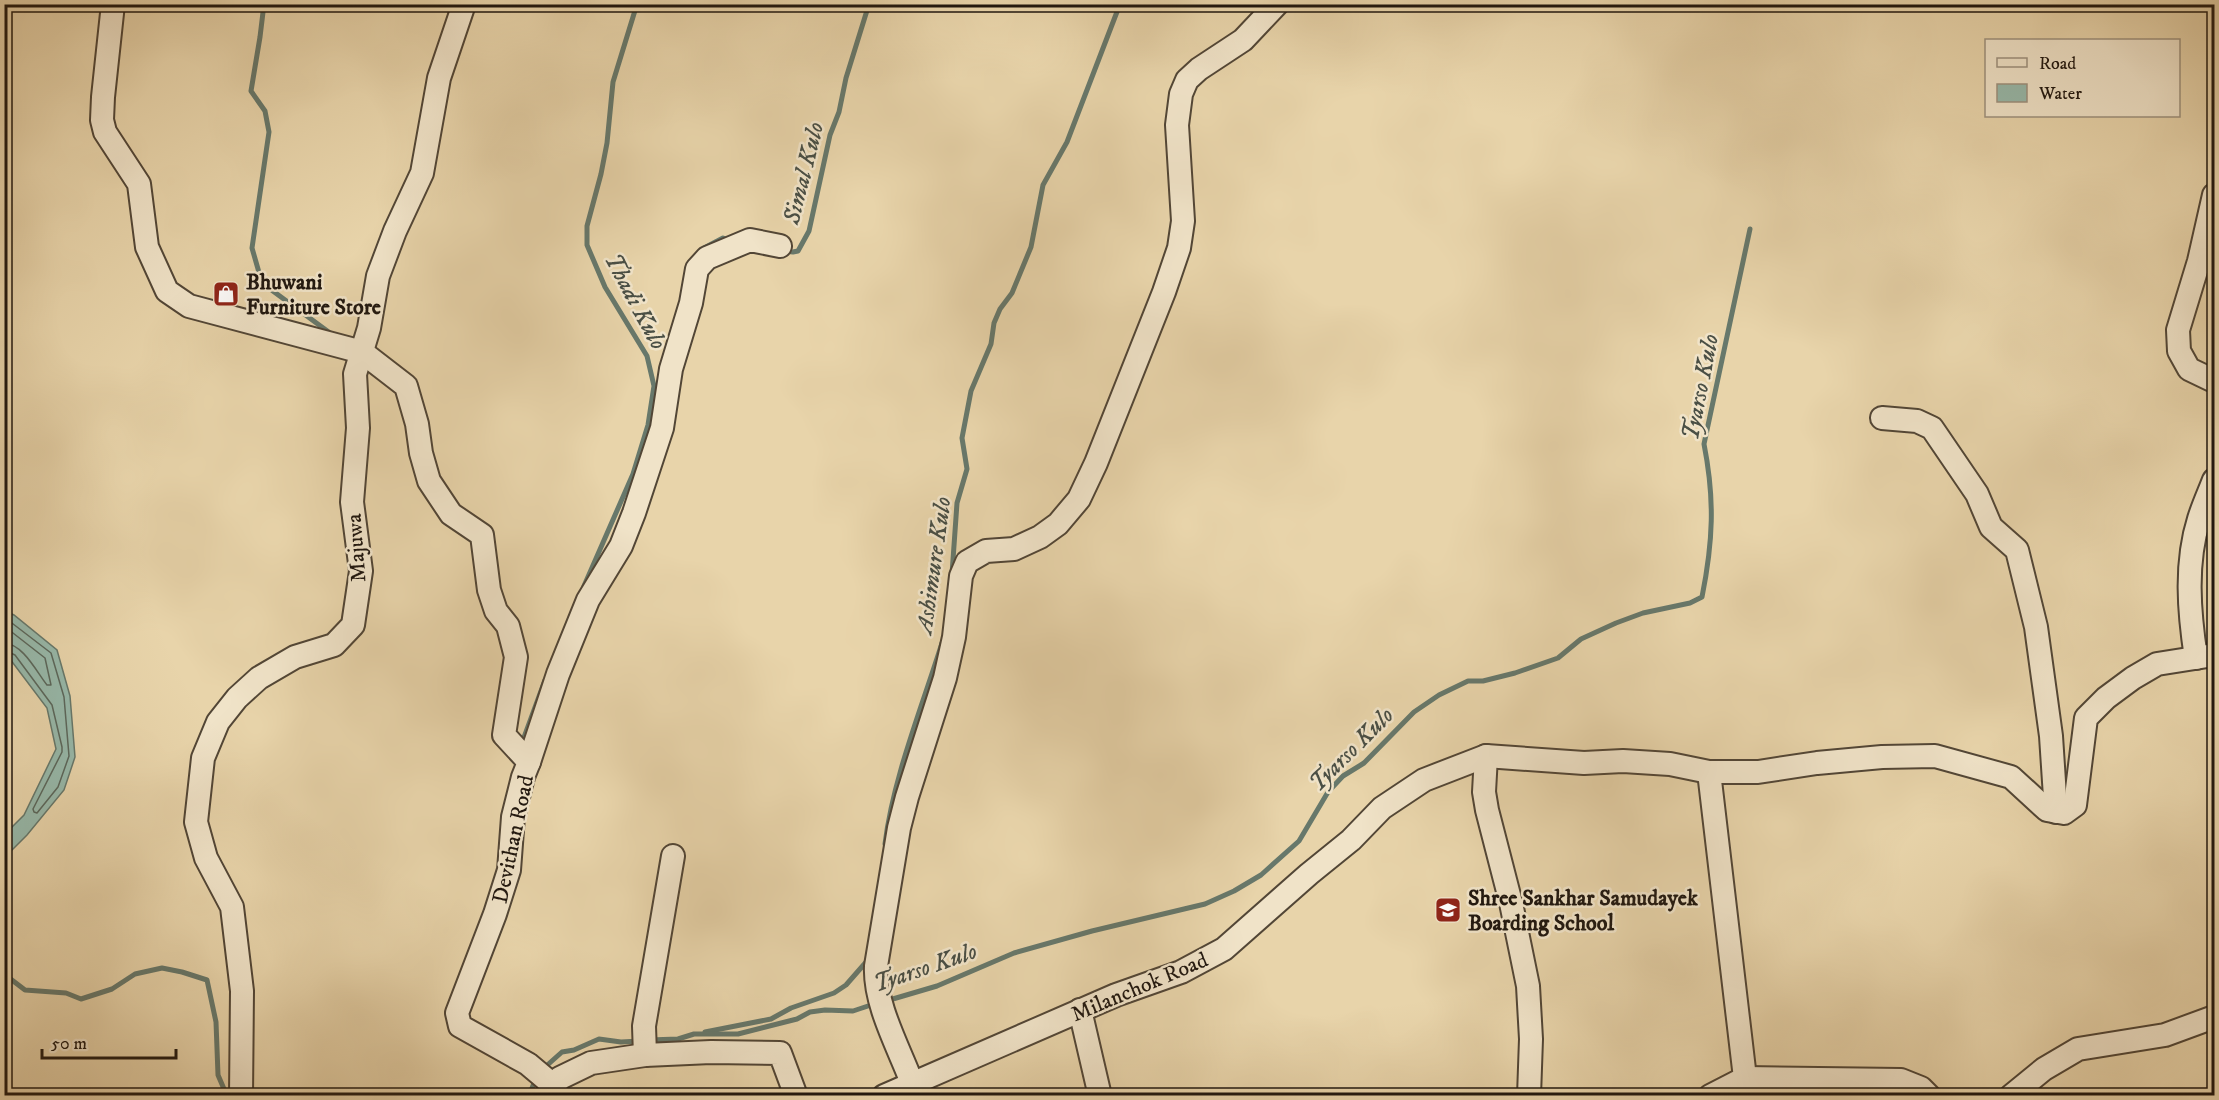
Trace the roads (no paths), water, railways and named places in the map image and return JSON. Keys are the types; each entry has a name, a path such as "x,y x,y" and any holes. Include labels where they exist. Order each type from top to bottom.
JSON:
{"street":[{"name":"Devithan Road","path":"113,4 102,120 110,144 124,159 139,184 147,247 167,291 189,306 362,352 406,386 429,481 451,514 482,535 489,590 496,611 508,626 516,657 504,735 527,760 513,817 509,870 492,924 457,1013 460,1026 528,1064 548,1086"},
{"name":"Majuwa","path":"242,1095 242,991 232,908 206,858 195,822 203,758 218,722 237,698 259,678 295,657 334,645 353,625 362,571 352,502 358,428 355,374 369,328 378,276 395,231 422,173 439,78 464,4"},
{"path":"912,1083 875,982 876,966 899,828 945,678 954,637 961,576 967,562 986,551 1014,549 1040,537 1058,524 1079,499 1096,464 1179,248 1183,221 1177,125 1180,94 1187,80 1199,69 1244,40 1277,4"},
{"path":"2214,195 2199,261 2178,330 2179,351 2189,369 2214,381"},
{"path":"527,760 588,600 621,546 634,513 662,428 671,369 691,303 697,269 706,258 750,240 780,246"},
{"path":"1882,418 1917,421 1932,428 1977,494 1990,527 2017,550 2036,627 2051,736 2056,812"},
{"path":"1529,1095 1531,1039 1528,986 1511,903 1487,810 1484,792 1486,756 1584,763 1623,760 1670,764 1710,772 1758,772 1817,763 1882,757 1935,756 2011,777 2047,810 2064,813 2075,805 2086,718 2106,698 2157,664 2205,656 2190,617 2191,556 2199,520 2214,480"},
{"name":"Milanchok Road","path":"884,1095 1080,1010 1181,972 1224,949 1351,840 1382,808 1424,780 1486,756"},
{"path":"1710,772 1745,1078"},
{"path":"645,1055 644,1026 673,856"},
{"path":"1080,1010 1100,1095"},
{"path":"2011,1095 2044,1069 2078,1049 2165,1035 2214,1017"},
{"path":"548,1086 572,1071 591,1063 645,1055 711,1052 780,1053 796,1095"},
{"path":"1710,1095 1745,1078 1901,1080 1921,1088 1929,1095"}],"water":[{"path":"5,611 14,615 57,650 70,696 75,757 64,790 27,835 5,857 5,834 24,815 56,749 47,708 5,654"}],"waterway":[{"path":"264,4 251,91 265,111 269,132 252,248 262,283 330,333"},
{"name":"Thadi Kulo","path":"584,586 633,474 648,425 654,386 647,356 605,287 587,245 587,226 607,143 613,82 637,4"},
{"name":"Simal Kulo","path":"783,251 798,251 809,231 830,135 839,112 846,78 869,4"},
{"name":"Ashimure Kulo","path":"952,574 957,503 967,469 962,438 971,391 991,344 994,323 1000,309 1012,293 1031,247 1043,185 1067,142 1120,4"},
{"name":"Tyarso Kulo","path":"886,1001 937,986 1014,953 1092,931 1205,904 1234,891 1261,875 1299,841 1328,792 1343,776 1364,763 1414,712 1439,695 1468,681 1483,681 1515,673 1558,658 1581,639 1616,623 1643,613 1690,603 1702,597 1711,521 1710,484 1704,444 1750,229"},
{"name":"Simal Kulo","path":"704,248 723,238 730,241"},
{"name":"Ashimure Kulo","path":"885,844 901,768 942,643"},
{"name":"Thadi Kulo","path":"523,740 545,680"},
{"name":"Ashimure Kulo","path":"705,1032 771,1019 791,1008 834,993 846,985 868,957"},
{"path":"4,974 25,990 66,993 81,999 112,989 135,974 162,968 207,980 216,1022 218,1075 227,1096"},
{"name":"Tyarso Kulo","path":"649,1040 678,1039 694,1034 738,1034 797,1019 810,1012 853,1011 877,1003"},
{"name":"Tyarso Kulo","path":"544,1068 562,1052 574,1050 599,1039 621,1042 640,1041"},
{"name":"Tyarso Kulo","path":"529,1096 536,1078"}],"place":[{"name":"Bhuwani Furniture Store","path":"226,294"},
{"name":"Shree Sankhar Samudayek Boarding School","path":"1448,910"}]}
